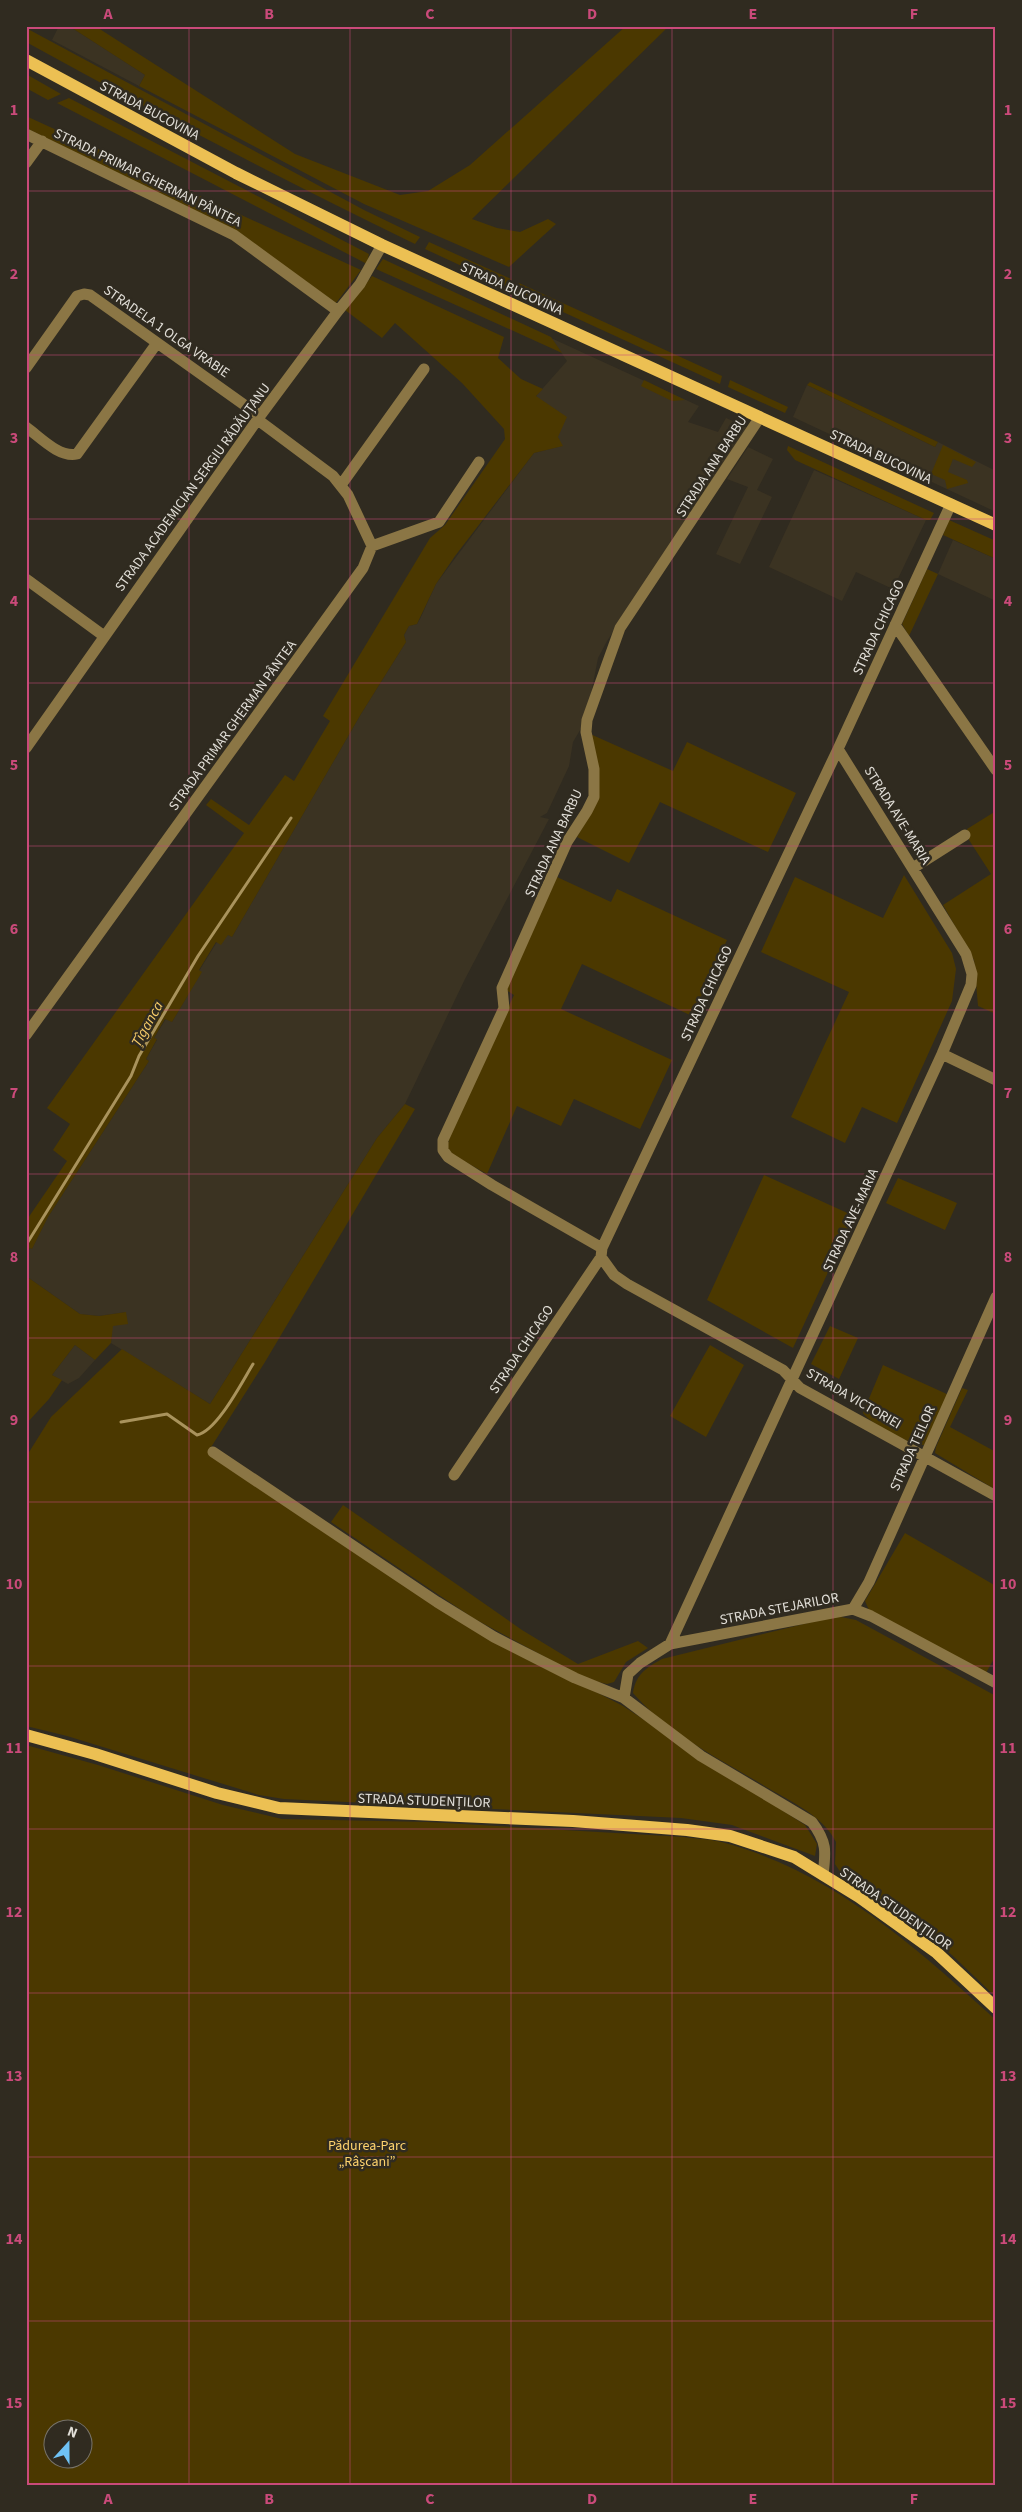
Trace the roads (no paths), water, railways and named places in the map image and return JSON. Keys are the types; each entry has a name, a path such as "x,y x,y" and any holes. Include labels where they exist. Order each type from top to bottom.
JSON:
{"main road":[{"name":"STRADA BUCOVINA","path":"26,60 236,173 382,245 996,525"},
{"name":"STRADA STUDENȚILOR","path":"26,1735 73,1747 264,1806 306,1810 572,1821 687,1830 730,1836 794,1857 822,1874 937,1953 996,2008"}],"street":[{"name":"STRADA PRIMAR GHERMAN PÂNTEA","path":"26,134 234,235 338,311"},
{"path":"26,163 42,141"},
{"name":"STRADA ACADEMICIAN SERGIU RĂDĂUȚANU","path":"26,748 259,418 360,284 382,245"},
{"name":"STRADELA 1 OLGA VRABIE","path":"26,368 77,296 90,295 259,418 332,476 341,485 372,546"},
{"path":"26,427 61,453 77,454 157,342"},
{"path":"341,485 424,369"},
{"name":"STRADA ANA BARBU","path":"448,1157 443,1150 443,1140 504,1008 502,988 567,842 594,797 594,769 586,732 587,720 613,644 620,628 760,417"},
{"path":"372,546 439,522 479,462"},
{"name":"STRADA CHICAGO","path":"454,1474 602,1253 951,504"},
{"name":"STRADA PRIMAR GHERMAN PÂNTEA","path":"26,1035 358,575 369,557 372,546"},
{"path":"26,580 104,636"},
{"path":"895,625 996,770"},
{"name":"STRADA AVE-MARIA","path":"670,1644 942,1054 968,994 972,974 966,954 838,749"},
{"path":"827,773 836,768 844,767 853,772"},
{"path":"913,868 965,835"},
{"path":"942,1054 996,1080"},
{"name":"STRADA VICTORIEI","path":"448,1157 602,1253 614,1275 627,1284 783,1370 800,1388 996,1496"},
{"name":"STRADA TEILOR","path":"853,1609 869,1582 996,1297"},
{"name":"STRADA STUDENȚILOR","path":"213,1452 437,1602 494,1636 575,1678 624,1698 702,1756 812,1822 822,1836 826,1851 822,1874"},
{"name":"STRADA STEJARILOR","path":"670,1644 853,1609 872,1616 996,1683"},
{"path":"624,1698 628,1674 640,1663 670,1644"}],"waterway":[{"name":"Țîganca","path":"26,1245 131,1076 139,1056 198,956 291,818"},
{"path":"121,1422 167,1414 197,1435 205,1432 221,1416 253,1364"}],"park label":[{"name":"Pădurea-Parc „Râșcani”","path":"367,2154"}]}
